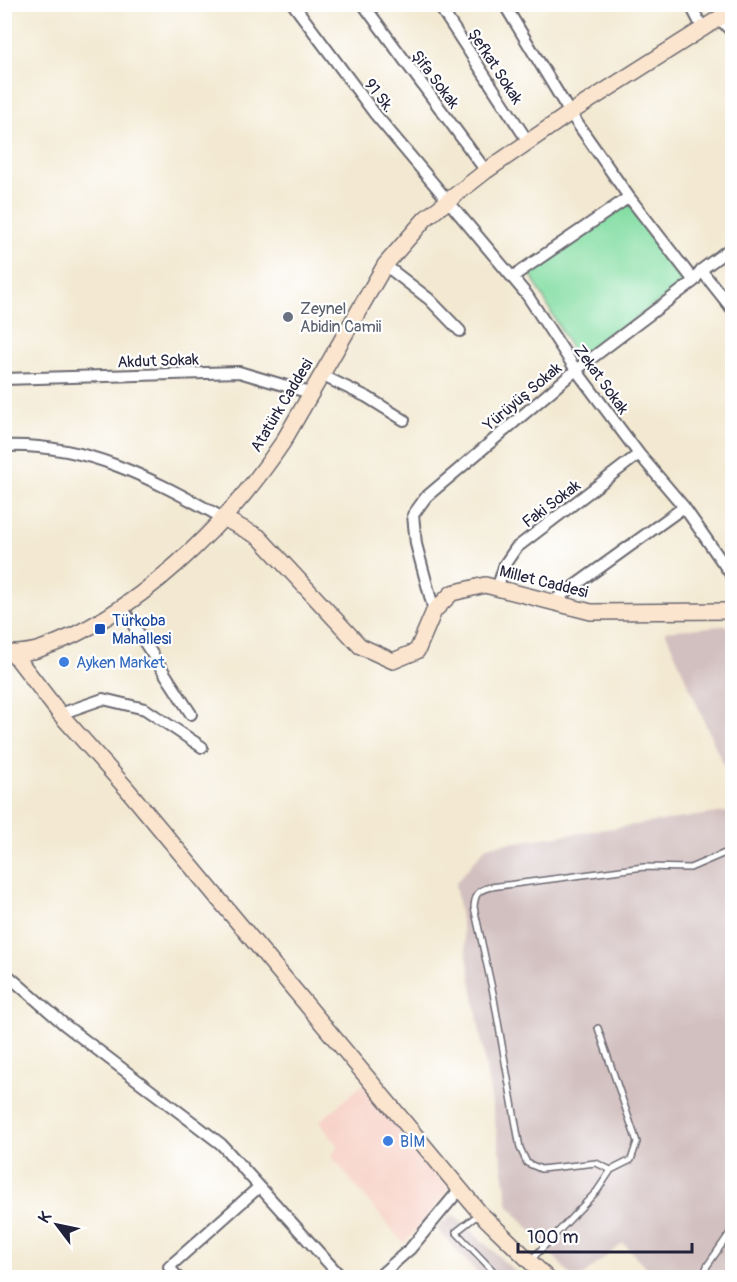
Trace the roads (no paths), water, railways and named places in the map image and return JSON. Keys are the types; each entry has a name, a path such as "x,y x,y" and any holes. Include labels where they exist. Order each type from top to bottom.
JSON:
{"street":[{"name":"91 Sk.","path":"293,4 375,114 448,200"},
{"name":"Şifa Sokak","path":"363,4 486,171"},
{"name":"Şefkat Sokak","path":"438,4 529,143"},
{"path":"504,4 570,113 628,197 694,281"},
{"path":"690,4 703,30"},
{"name":"Atatürk Caddesi","path":"8,654 39,650 123,609 223,518 266,467 385,265 405,239 448,200 570,113 726,14"},
{"path":"726,14 732,32"},
{"path":"512,277 628,197"},
{"name":"Zekat Sokak","path":"448,200 527,295 576,370 639,454 684,507 732,576"},
{"name":"Yürüyüş Sokak","path":"434,610 416,544 413,515 426,497 576,370 694,281 701,270 732,247"},
{"path":"385,265 429,299 460,331"},
{"path":"701,270 732,309"},
{"name":"Akdut Sokak","path":"4,380 239,372 310,393"},
{"path":"321,375 367,397 404,420"},
{"path":"4,446 30,445 95,456 155,481 223,518"},
{"name":"Faki Sokak","path":"497,589 505,564 516,548 639,454"},
{"path":"552,602 684,507"},
{"name":"Millet Caddesi","path":"223,518 259,537 360,646 393,661 417,651 434,610 452,593 484,585 591,612 732,611"},
{"path":"123,609 191,714"},
{"path":"8,654 127,789 480,1213 547,1278"},
{"path":"60,714 103,699 145,709 202,747"},
{"path":"4,972 65,1026 221,1144 342,1278"},
{"path":"178,1278 169,1267 259,1187"},
{"path":"377,1278 410,1249 460,1189"}],"lane":[{"path":"611,1170 596,1163 541,1169 527,1163 520,1148 493,993 474,906 475,896 480,890 491,887 644,867 690,868 732,850"},
{"path":"530,1261 597,1191 611,1170 631,1160 637,1142 598,1028"},
{"path":"480,1213 456,1232 500,1278"},
{"path":"703,1278 707,1266 732,1230"}],"place":[{"name":"Zeynel Abidin Camii","path":"288,317"},
{"name":"Türkoba Mahallesi","path":"100,629"},
{"name":"Ayken Market","path":"64,662"},
{"name":"BİM","path":"388,1141"}]}
